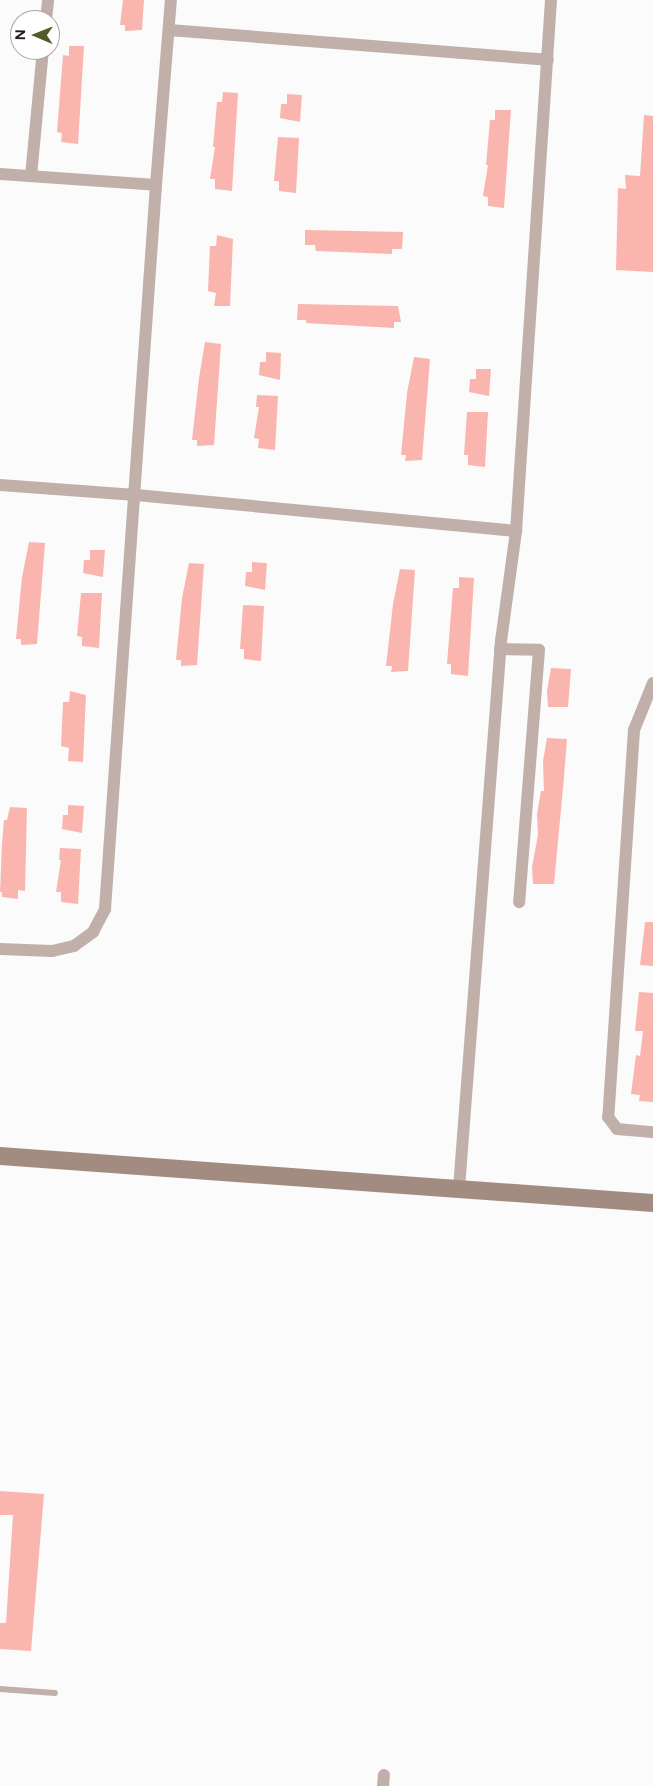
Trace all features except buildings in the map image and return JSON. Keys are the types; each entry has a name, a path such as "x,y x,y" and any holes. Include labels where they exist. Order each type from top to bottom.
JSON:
{"street":[{"path":"0,949 52,950 74,946 93,932 105,909 136,495 156,185 171,0"},
{"path":"459,1188 500,649 516,531 551,0"},
{"path":"169,30 548,60"},
{"path":"31,176 42,60"},
{"path":"0,174 156,185"},
{"path":"0,485 136,495 516,531"},
{"path":"500,649 539,650 519,902"},
{"path":"653,683 634,730 608,1117 617,1129 653,1132"},
{"path":"0,1156 653,1202"}],"lane":[{"path":"0,1689 55,1693"}]}
